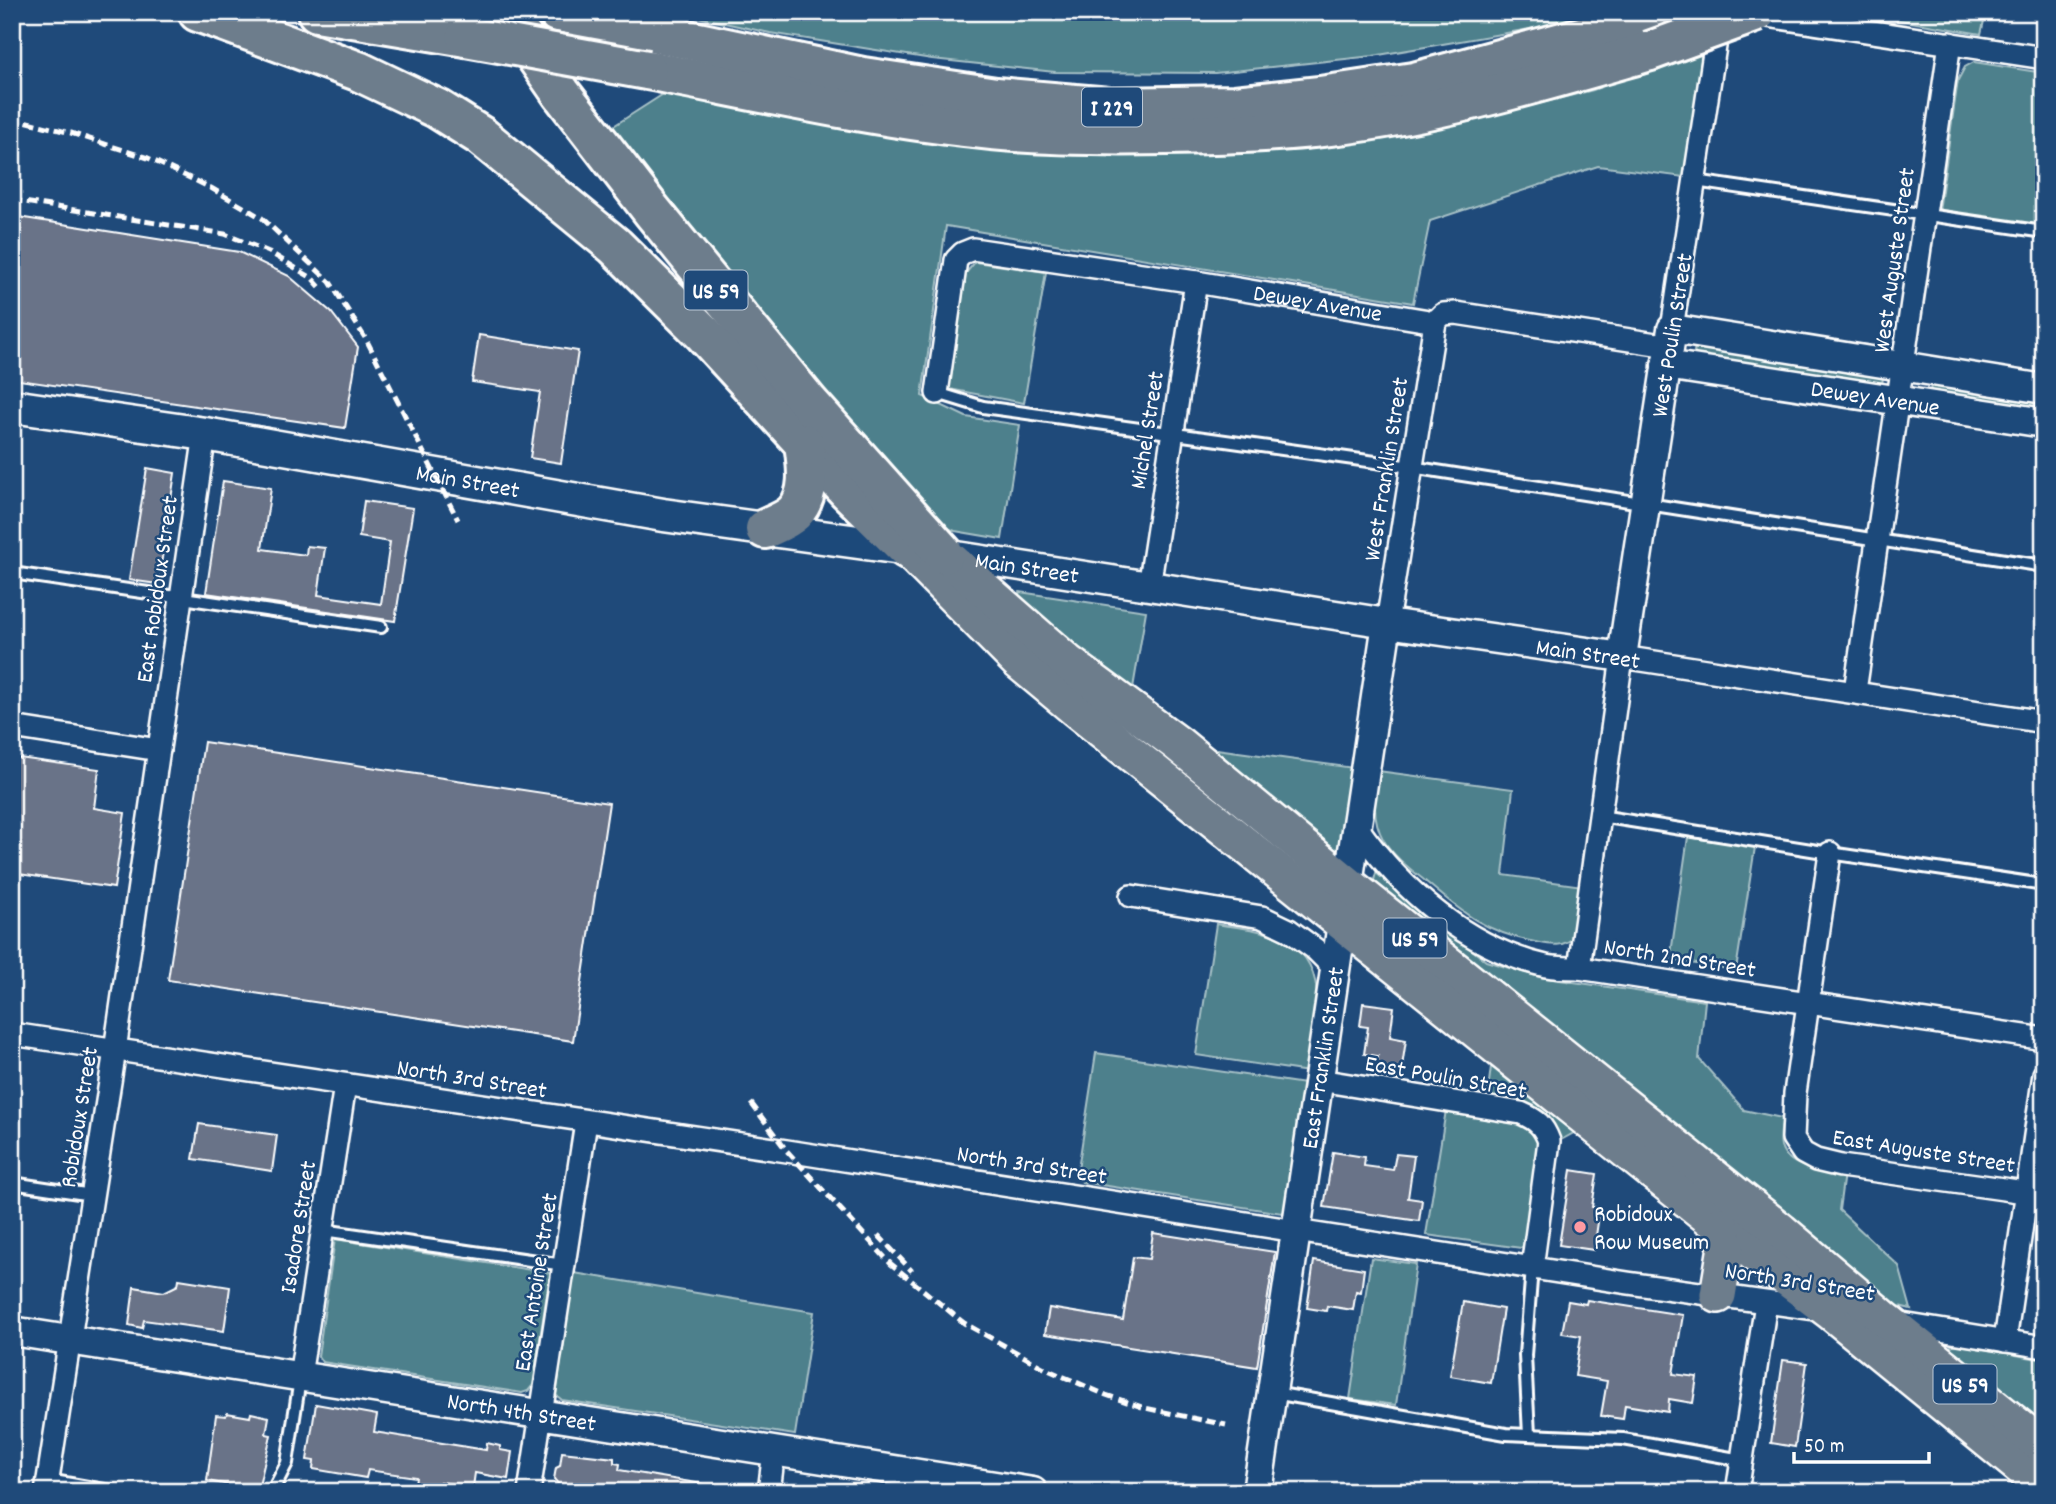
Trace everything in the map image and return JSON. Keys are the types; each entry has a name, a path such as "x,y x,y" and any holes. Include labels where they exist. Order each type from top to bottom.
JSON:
{"highway":[{"name":"US 59","path":"198,12 358,71 438,109 481,136 615,246 703,334 907,549"},
{"name":"I 229","path":"317,12 647,70 862,112 992,130 1111,136 1239,134 1331,126 1426,111 1650,51 1757,12"},
{"name":"US 59","path":"505,12 561,93 652,211 809,403 944,554"},
{"name":"I 229","path":"557,12 863,76 996,97 1110,107 1235,105 1414,82 1618,27 1659,12"},
{"path":"765,529 794,513 803,496 808,471 804,443"}],"main road":[{"name":"Main Street","path":"12,406 205,434 663,515 944,554"},
{"name":"US 59","path":"907,549 1017,660 1830,1311 2044,1486"},
{"name":"US 59","path":"944,554 1067,662 1178,744 2044,1447"},
{"path":"1718,1295 1726,1247 1720,1225"}],"street":[{"name":"West Poulin Street","path":"1622,657 1720,12"},
{"path":"1745,12 2044,58"},
{"name":"West Auguste Street","path":"1855,691 1927,216 1950,44"},
{"name":"Dewey Avenue","path":"937,393 956,260 962,253 973,249 1196,282 1435,322 1443,314 1456,313 1669,347 1904,368 2044,389"},
{"name":"Michel Street","path":"1149,587 1196,282"},
{"name":"West Franklin Street","path":"1387,624 1435,322"},
{"name":"Dewey Avenue","path":"1669,347 1899,401 2044,423"},
{"name":"East Robidoux Street","path":"159,750 205,434"},
{"name":"Main Street","path":"944,554 1387,624 1855,691 2044,722"},
{"name":"East Franklin Street","path":"1257,1492 1387,624"},
{"path":"1579,968 1622,657"},
{"path":"12,727 159,750"},
{"name":"Robidoux Street","path":"47,1486 159,750"},
{"name":"North 2nd Street","path":"1357,827 1376,854 1410,888 1453,923 1480,942 1548,967 1579,968 2044,1039"},
{"path":"1808,1003 1830,853"},
{"path":"1131,897 1262,917 1289,930 1315,949 1335,969"},
{"name":"East Auguste Street","path":"1808,1003 1793,1138 1803,1153 1816,1160 1841,1166 2030,1192"},
{"name":"North 3rd Street","path":"12,1034 1532,1268 1830,1311 2044,1347"},
{"path":"2005,1341 2030,1192 2044,1074"},
{"name":"East Poulin Street","path":"1318,1080 1521,1113 1535,1119 1543,1127 1549,1141 1532,1268"},
{"name":"Isadore Street","path":"300,1376 345,1085"},
{"name":"East Antoine Street","path":"529,1492 586,1122"},
{"path":"1737,1492 1766,1303"},
{"name":"North 4th Street","path":"12,1331 1022,1491"},
{"path":"769,1492 774,1451"}],"lane":[{"path":"1695,181 2044,232"},
{"path":"937,393 983,407 1411,467 2044,566"},
{"path":"12,573 381,627"},
{"path":"1600,816 2044,885"},
{"path":"12,1183 92,1195"},
{"path":"323,1230 564,1265"},
{"path":"1528,1435 1525,1355 1532,1268"},
{"path":"272,1492 287,1463 300,1376"},
{"path":"1272,1393 1506,1434 1623,1438 1742,1460"},
{"path":"47,1486 116,1492"}],"green space":[{"path":"675,12 1596,12 1553,25 1373,56 1215,73 1055,72 932,59 770,33"},
{"path":"1853,12 1986,12 1981,34"},
{"path":"1703,47 1684,177 1598,166 1430,221 1413,303 946,226 922,396 966,417 1020,425 1002,539 955,531 941,525 702,255 612,127 665,93 1090,154 1177,155 1263,151 1362,140 1459,124 1593,90"},
{"path":"1974,62 2044,73 2042,226 1939,211 1958,80 1965,67"},
{"path":"975,262 1046,272 1024,403 949,389 966,273"},
{"path":"1695,346 1880,374 1883,378 1882,384 1878,386 1698,358 1694,352"},
{"path":"1931,383 2044,398 2044,413 1930,393"},
{"path":"1020,592 1146,611 1132,694 1017,597"},
{"path":"1202,747 1354,768 1342,850 1336,857"},
{"path":"1378,771 1513,789 1503,875 1583,886 1575,937 1566,943 1551,945 1502,933 1475,920 1407,866 1392,851 1379,831 1375,806"},
{"path":"1688,837 1755,847 1736,970 1670,960"},
{"path":"1376,873 1486,961 1539,977 1705,1001 1699,1059 1744,1110 1782,1118 1781,1146 1791,1160 1808,1168 1844,1173 1839,1210 1899,1266 1911,1309 1895,1305 1372,887"},
{"path":"1216,924 1269,934 1290,944 1304,957 1313,973 1317,991 1309,1072 1196,1055"},
{"path":"1096,1053 1305,1084 1287,1209 1282,1213 1082,1182 1077,1176"},
{"path":"1492,1059 1579,1130 1561,1140 1554,1128 1539,1113 1487,1098"},
{"path":"1446,1110 1521,1123 1535,1130 1540,1144 1527,1242 1521,1248 1426,1235"},
{"path":"335,1239 550,1273 533,1385 522,1393 322,1362 318,1356"},
{"path":"1371,1258 1416,1264 1396,1405 1350,1399"},
{"path":"574,1273 814,1312 795,1435 562,1400 556,1395"},
{"path":"1955,1344 2044,1360 2044,1431 1952,1355 1949,1347"}],"building":[{"path":"12,216 239,252 289,276 331,312 358,347 345,428 12,379"},
{"path":"479,335 578,351 561,463 530,458 540,392 472,382"},
{"path":"147,468 175,473 158,584 129,580"},
{"path":"223,481 271,488 262,549 306,555 307,546 325,548 318,595 381,604 390,542 359,537 364,501 413,508 395,621 206,593"},
{"path":"204,742 609,803 573,1041 168,980"},
{"path":"12,757 99,769 94,808 125,813 114,888 12,873"},
{"path":"1363,1003 1394,1007 1390,1037 1406,1040 1400,1080 1375,1076 1378,1056 1364,1054 1368,1027 1360,1026"},
{"path":"199,1124 277,1135 272,1171 193,1159"},
{"path":"1333,1152 1365,1157 1364,1166 1393,1170 1396,1154 1414,1156 1408,1198 1422,1200 1419,1221 1324,1207"},
{"name":"Robidoux Row Museum","path":"1571,1170 1597,1174 1592,1207 1600,1208 1594,1250 1559,1245"},
{"path":"1153,1233 1275,1252 1257,1367 1045,1334 1049,1308 1123,1320 1133,1257 1149,1259"},
{"path":"1314,1261 1364,1269 1361,1292 1356,1291 1353,1310 1327,1306 1326,1311 1307,1308"},
{"path":"179,1279 230,1287 224,1331 144,1320 142,1328 129,1325 134,1287 164,1292 178,1285"},
{"path":"1587,1300 1683,1315 1673,1374 1697,1377 1693,1403 1669,1399 1668,1412 1625,1405 1623,1419 1601,1416 1607,1381 1575,1376 1581,1336 1562,1333 1568,1301 1586,1304"},
{"path":"1463,1302 1503,1309 1491,1383 1450,1376"},
{"path":"1783,1360 1807,1363 1795,1447 1771,1443"},
{"path":"316,1404 377,1415 374,1432 486,1450 487,1443 500,1446 500,1450 512,1452 508,1479 475,1473 473,1487 440,1482 439,1488 415,1484 416,1477 368,1470 366,1478 313,1469 314,1461 307,1460"},
{"path":"227,1413 250,1417 251,1413 269,1417 266,1434 271,1435 258,1490 207,1481 216,1415 226,1416"},
{"path":"562,1452 614,1458 614,1463 620,1464 619,1470 703,1484 703,1492 565,1492 554,1479"}],"railway":[{"path":"12,118 71,133 148,158 211,188 262,218 330,282 367,341 458,520"},
{"path":"12,200 225,234 269,252 312,278 321,288"},
{"path":"751,1103 787,1151 891,1264 964,1323 1048,1370 1106,1395 1145,1408 1226,1425"},
{"path":"878,1235 912,1271"}],"place":[{"name":"Robidoux Row Museum","path":"1580,1227"}]}
